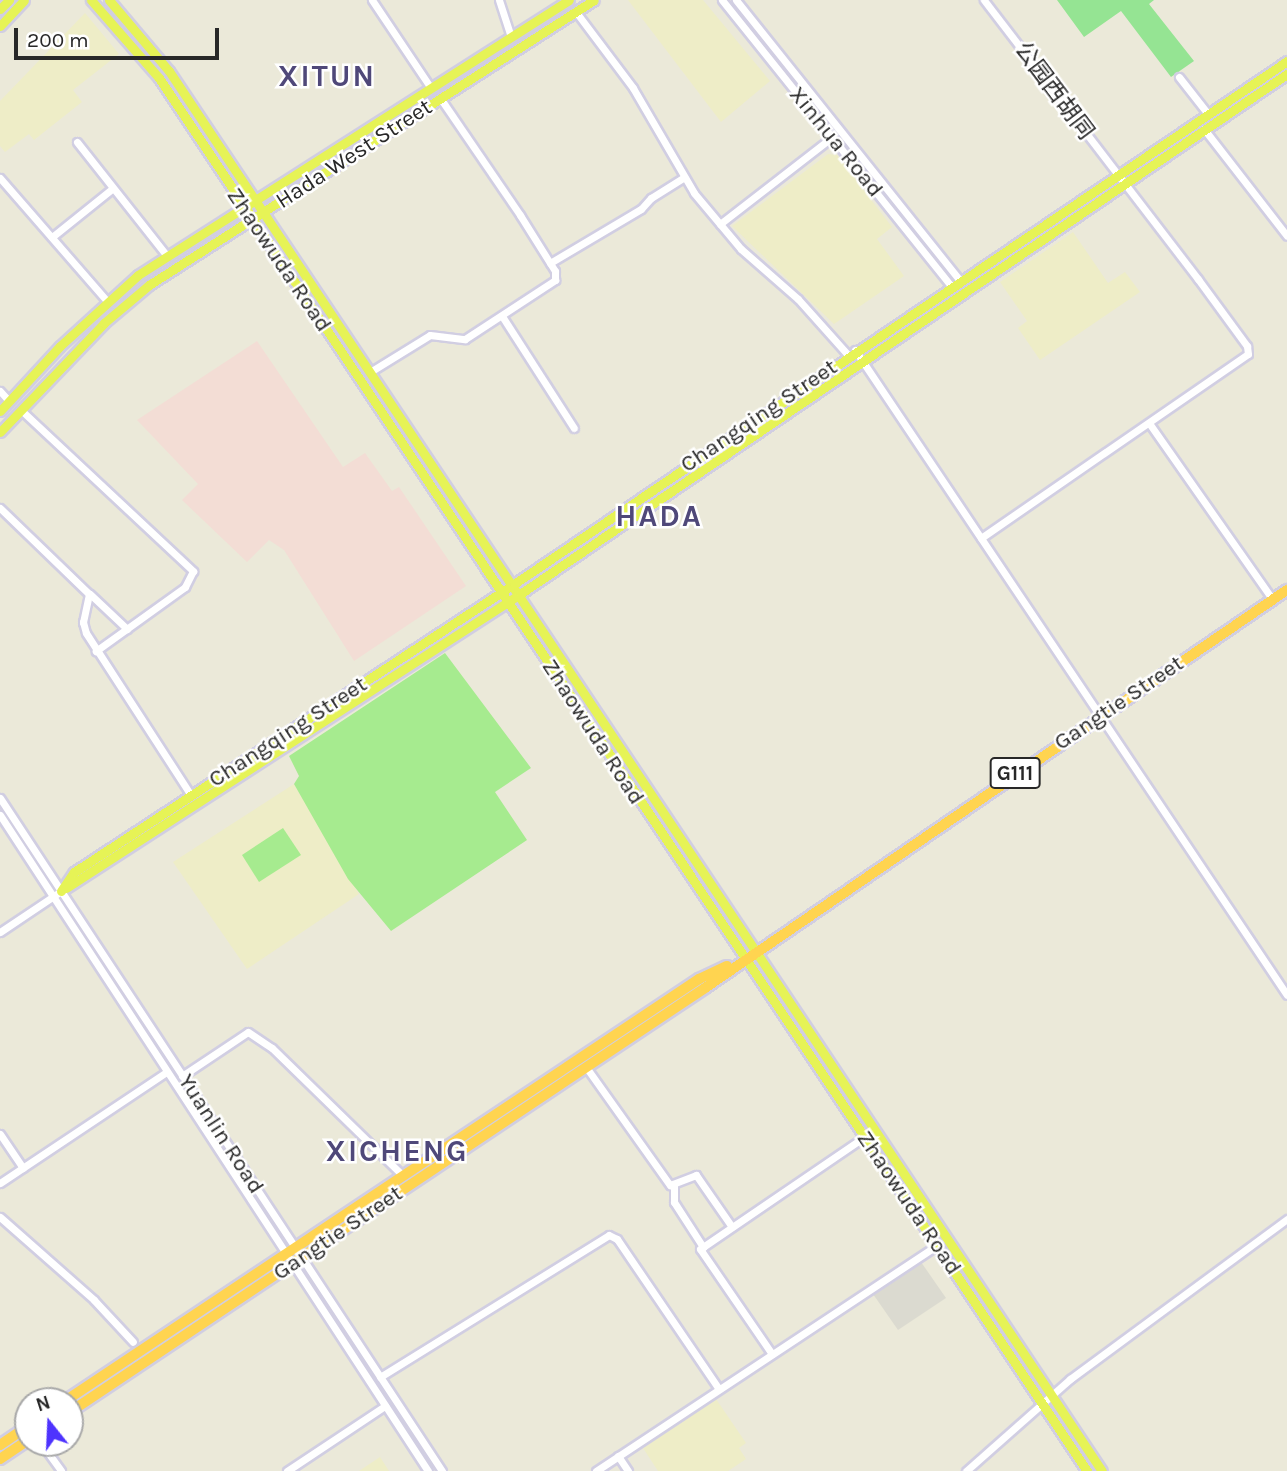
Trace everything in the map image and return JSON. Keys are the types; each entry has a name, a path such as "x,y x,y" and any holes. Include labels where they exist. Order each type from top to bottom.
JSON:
{"highway":[{"name":"Gangtie Street","path":"84,1403 586,1067 754,950 1287,590"},
{"name":"Gangtie Street","path":"84,1388 699,979 744,958"}],"main road":[{"path":"0,9 9,0"},
{"path":"0,26 24,0"},
{"name":"Zhaowuda Road","path":"91,0 159,78 1087,1471"},
{"name":"Zhaowuda Road","path":"109,0 169,71 520,593 754,950 1102,1471"},
{"name":"Hada West Street","path":"0,411 107,301 167,256 569,0"},
{"name":"Hada West Street","path":"0,432 104,323 149,285 594,0"},
{"name":"Changqing Street","path":"61,891 74,872 514,584 955,282 1287,61"},
{"name":"Changqing Street","path":"61,891 508,601 1287,74"}],"street":[{"path":"372,0 431,88"},
{"path":"499,0 511,37"},
{"name":"Xinhua Road","path":"722,0 832,137 955,282"},
{"name":"Xinhua Road","path":"736,0 955,282"},
{"name":"公园西胡同","path":"984,0 1247,346 1248,354 1149,422"},
{"path":"576,12 633,88 684,177 720,224 861,360 1287,995"},
{"path":"1179,77 1208,114"},
{"path":"370,372 430,335 465,339 555,280 550,264 441,99"},
{"path":"1204,129 1287,236"},
{"path":"720,224 832,137"},
{"path":"77,142 112,190 167,256"},
{"path":"550,264 641,209 651,198 684,177"},
{"path":"0,178 107,301"},
{"path":"52,237 112,190"},
{"path":"502,316 574,428"},
{"path":"0,391 9,401"},
{"path":"21,410 192,567 185,587 96,651"},
{"path":"981,538 1149,422 1273,600"},
{"path":"0,508 127,629"},
{"path":"89,594 83,622 96,651 191,795"},
{"name":"Yuanlin Road","path":"0,798 442,1471"},
{"name":"Yuanlin Road","path":"0,815 165,1073 428,1471"},
{"name":"Changqing Street","path":"0,932 61,891"},
{"path":"182,1076 248,1032 272,1048 402,1175"},
{"path":"586,1067 674,1186 674,1202 772,1354"},
{"path":"0,1184 165,1073"},
{"path":"0,1134 23,1168"},
{"path":"703,1247 864,1137"},
{"path":"674,1186 696,1175 732,1227"},
{"path":"0,1217 94,1300 133,1342"},
{"path":"966,1471 1051,1394 1287,1219"},
{"path":"380,1377 608,1235 617,1239 719,1389"},
{"path":"596,1471 937,1245"},
{"path":"287,1471 384,1406"},
{"path":"618,1457 628,1471"}],"shaded area":[{"path":"628,0 703,0 770,81 721,122"},
{"path":"85,13 119,54 73,90 82,102 34,140 29,134 5,152 0,146 0,101"},
{"path":"828,154 837,155 892,227 877,239 904,276 834,324 732,226"},
{"path":"1073,232 1108,283 1125,272 1140,292 1040,360 1018,328 1027,321 1000,282"},
{"path":"257,341 343,467 365,453 392,491 399,487 466,586 354,661 284,550 269,540 247,562 182,500 198,484 137,420"},
{"path":"294,784 359,894 247,969 173,862"},
{"path":"921,1262 946,1298 898,1330 873,1294"},
{"path":"716,1399 746,1443 739,1448 746,1459 728,1471 658,1471 643,1448"},
{"path":"380,1457 389,1471 359,1471"}],"green space":[{"path":"1057,0 1154,0 1149,4 1194,61 1171,77 1121,11 1084,37"},
{"path":"445,653 531,768 495,792 527,840 391,931 348,879 294,784 299,776 289,756"},
{"path":"283,828 301,855 259,882 242,855"}],"district":[{"name":"XITUN","path":"327,76"},
{"name":"HADA","path":"659,516"},
{"name":"XICHENG","path":"397,1151"}]}
